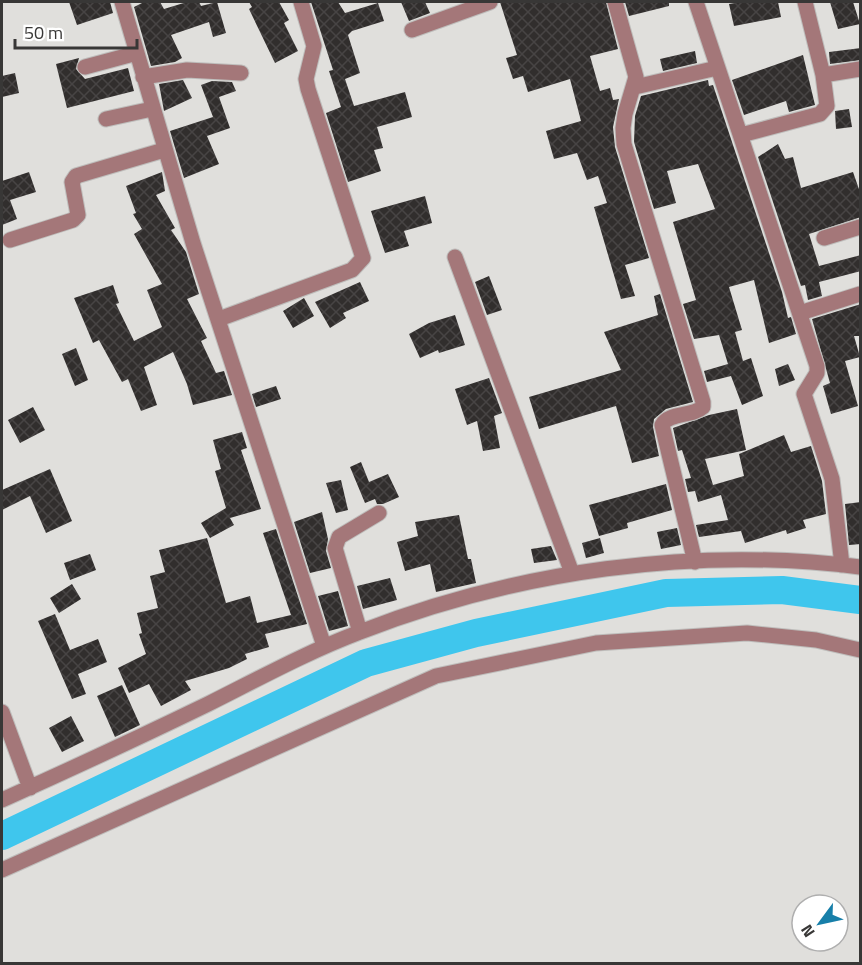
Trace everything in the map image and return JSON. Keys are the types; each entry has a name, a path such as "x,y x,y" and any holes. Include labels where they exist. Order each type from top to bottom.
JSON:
{"street":[{"path":"122,2 164,150 324,646"},
{"path":"219,319 352,270 363,258 308,89 306,79 314,46 301,2"},
{"path":"412,30 490,2"},
{"path":"615,2 636,77 622,128 624,144 703,402 703,407 697,412 666,419 662,425 695,561"},
{"path":"696,2 800,314 817,373 807,387 806,403 832,479 842,565"},
{"path":"741,135 820,114 827,106 824,75 805,2"},
{"path":"85,67 137,53"},
{"path":"635,87 717,68"},
{"path":"824,75 861,69"},
{"path":"143,77 187,70 242,73"},
{"path":"106,119 152,109"},
{"path":"10,240 74,220 78,215 72,182 76,176 164,150"},
{"path":"824,238 861,227"},
{"path":"455,257 572,573"},
{"path":"800,314 861,294"},
{"path":"360,632 335,548 339,537 379,513"},
{"path":"2,801 324,646 463,598 572,573 695,561 770,561 861,567"},
{"path":"2,870 436,676 596,643 747,633 816,640 861,650"},
{"path":"2,712 30,788"}],"building":[{"path":"69,2 110,2 113,13 77,25"},
{"path":"144,2 160,2 164,9 187,2 199,2 201,6 217,2 226,33 213,37 209,22 171,35 182,58 175,62 151,66 134,7"},
{"path":"249,2 279,2 289,20 284,23 298,51 275,63 249,9 252,7"},
{"path":"311,2 338,2 345,13 378,3 384,21 352,31 348,35 360,73 345,79 354,106 405,92 412,117 377,127 383,148 374,150 381,171 348,182 326,113 341,107 329,71 333,70"},
{"path":"401,2 425,2 430,13 409,21"},
{"path":"500,2 606,2 618,49 590,56 600,91 610,88 613,100 619,99 613,127 615,147 649,258 625,265 635,296 621,299 594,207 607,203 598,176 587,180 577,153 554,159 546,131 581,121 570,79 528,92 523,76 513,79 506,58 517,55"},
{"path":"625,2 669,2 669,6 629,16"},
{"path":"778,2 781,17 734,26 729,4"},
{"path":"830,2 853,2 860,24 838,29"},
{"path":"861,48 861,60 830,64 829,52"},
{"path":"695,51 697,63 663,71 660,59"},
{"path":"803,55 815,105 789,112 786,101 744,115 732,80"},
{"path":"79,58 76,69 85,79 128,68 134,91 67,108 56,64"},
{"path":"15,73 19,93 2,97 2,76"},
{"path":"183,80 192,98 164,111 159,84"},
{"path":"708,80 709,86 713,85 782,292 788,318 791,317 796,334 769,343 754,280 729,287 742,330 735,332 743,361 751,358 763,396 742,405 731,376 707,382 704,371 728,364 719,335 694,339 683,304 696,300 673,222 715,209 698,164 667,171 676,203 654,209 634,142 635,116 641,96"},
{"path":"212,81 232,82 236,91 219,97 230,128 207,136 219,164 184,178 170,131 213,117 201,85"},
{"path":"849,109 852,127 836,129 835,111"},
{"path":"778,144 785,159 793,157 801,188 853,172 861,195 861,217 809,234 819,266 861,255 861,271 819,282 822,296 808,300 805,285 801,286 758,157"},
{"path":"29,172 36,192 10,200 17,219 2,225 2,181"},
{"path":"162,172 165,191 156,195 175,228 171,230 186,252 199,294 187,299 207,338 201,341 216,373 224,371 232,395 193,405 187,384 173,352 144,367 157,405 141,411 128,379 122,382 99,340 93,343 74,298 113,285 119,303 116,304 134,341 162,327 147,290 162,284 134,234 142,229 133,214 136,213 126,186"},
{"path":"425,196 432,223 404,231 409,246 385,253 371,211"},
{"path":"489,276 502,310 487,315 475,282"},
{"path":"360,282 369,301 343,313 346,318 330,328 315,302"},
{"path":"660,294 693,402 666,409 654,419 653,427 659,456 632,463 616,406 539,429 529,397 621,370 604,332 658,315 654,296"},
{"path":"304,298 314,316 293,328 283,311"},
{"path":"861,304 861,336 854,336 860,357 845,361 858,406 831,414 823,386 830,383 812,319"},
{"path":"455,315 465,345 439,353 438,350 420,358 409,334 429,323"},
{"path":"76,348 88,380 75,386 62,354"},
{"path":"788,364 795,380 779,386 775,369"},
{"path":"489,378 502,413 494,416 500,448 483,451 477,421 467,425 455,389"},
{"path":"276,386 281,399 256,407 252,394"},
{"path":"33,407 45,430 20,443 8,420"},
{"path":"737,409 746,450 705,459 713,485 744,476 739,454 784,435 791,452 811,446 822,481 826,514 803,520 806,528 787,534 786,530 745,543 741,531 699,537 696,525 728,520 721,495 698,502 695,491 688,492 685,479 691,478 682,450 678,451 673,428 709,415"},
{"path":"242,432 247,448 241,450 261,509 230,518 234,525 210,538 201,523 226,508 215,471 221,469 213,440"},
{"path":"361,462 369,482 388,474 399,497 383,504 377,504 375,499 365,503 350,467"},
{"path":"50,469 72,521 46,533 30,496 2,510 2,490"},
{"path":"341,480 348,510 336,513 326,483"},
{"path":"666,484 672,510 627,523 628,528 599,536 589,505"},
{"path":"861,502 861,544 849,545 845,504"},
{"path":"322,512 328,539 326,551 331,568 310,573 294,522"},
{"path":"459,515 468,559 471,559 476,583 436,592 430,564 405,571 397,542 418,536 415,522"},
{"path":"677,528 681,545 661,549 657,532"},
{"path":"276,529 307,624 265,634 269,647 245,654 247,659 229,668 185,681 191,690 161,706 149,684 129,693 118,668 146,654 139,634 142,633 137,613 158,608 150,576 165,572 159,550 207,538 226,603 250,596 257,623 291,615 263,533"},
{"path":"600,538 604,553 586,558 582,543"},
{"path":"551,546 557,560 534,563 531,549"},
{"path":"90,554 96,570 70,580 64,563"},
{"path":"390,578 397,600 363,609 357,586"},
{"path":"72,584 81,599 59,613 50,598"},
{"path":"338,591 348,626 329,631 318,596"},
{"path":"55,614 70,650 98,639 107,662 78,674 86,694 72,699 38,621"},
{"path":"122,685 140,725 115,737 97,696"},
{"path":"71,716 84,741 62,752 49,728"}],"waterway":[{"path":"2,836 366,663 476,633 666,593 782,590 860,600"}]}
